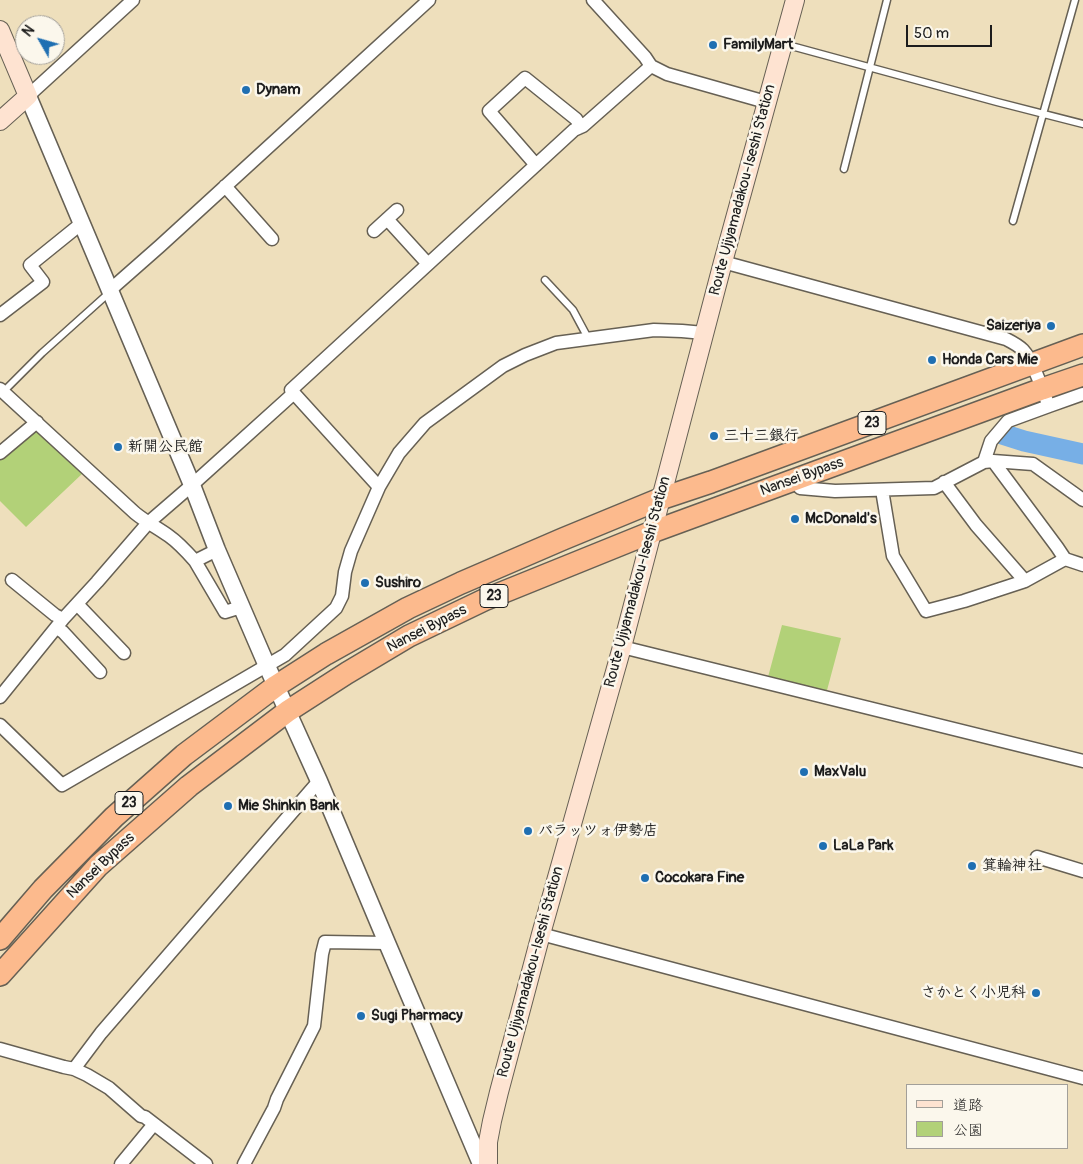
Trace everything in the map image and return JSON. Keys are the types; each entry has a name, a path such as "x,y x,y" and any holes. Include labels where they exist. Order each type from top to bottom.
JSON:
{"highway":[{"name":"Nansei Bypass","path":"0,939 43,889 114,817 184,755 276,686 334,650 417,603 461,582 660,499 1083,345"},
{"name":"Nansei Bypass","path":"0,975 98,866 189,786 288,711 409,636 484,600 652,532 1045,397 1083,375"}],"main road":[{"name":"Route Ujiyamadakou-Iseshi Station","path":"488,1164 488,1142 492,1121 541,934 622,647 704,333 795,0"},
{"path":"0,30 28,96 0,121"}],"street":[{"path":"133,0 28,96 192,485 217,550 319,781 481,1164"},
{"path":"110,291 429,0"},
{"path":"593,0 651,66 667,74 766,102"},
{"path":"380,487 291,390 574,130 581,128 651,66"},
{"path":"536,165 489,111 525,78 576,119 581,128"},
{"path":"225,186 272,239"},
{"path":"374,231 397,210"},
{"path":"387,219 428,264"},
{"path":"0,315 43,282 30,265 82,223"},
{"path":"723,262 1006,339 1024,351 1032,364 1045,397"},
{"path":"0,725 62,785 285,655 336,608 342,596 351,551 380,487 399,454 425,423 503,366 556,342 654,330 704,333"},
{"path":"1,390 135,513 170,536 185,549 196,561 226,612 242,607"},
{"path":"0,697 60,623 148,523 294,393"},
{"path":"1082,564 1064,559 1057,547 989,461 991,440 1008,421 1045,397 1083,394"},
{"path":"0,453 37,422"},
{"path":"800,488 835,491 934,488 989,461 1033,464 1083,500"},
{"path":"944,482 976,524 1025,581"},
{"path":"882,490 893,556 926,611 1025,581 1064,559"},
{"path":"196,561 217,550"},
{"path":"12,580 55,615 63,632 100,672"},
{"path":"77,604 124,653"},
{"path":"622,647 1083,761"},
{"path":"74,1069 101,1033 319,781"},
{"path":"1037,857 1083,871"},
{"path":"541,934 1083,1078"},
{"path":"244,1164 314,1026 325,942 386,943"},
{"path":"0,1049 74,1069 87,1075 109,1088 141,1116 145,1117 206,1164"},
{"path":"121,1164 154,1124"}],"lane":[{"path":"844,169 887,0"},
{"path":"1013,221 1075,0"},
{"path":"783,44 1083,124"},
{"path":"545,280 573,310 588,338"},
{"path":"1,390 110,291"}],"green space":[{"path":"37,430 83,473 26,527 0,501 0,459"},
{"path":"782,625 841,638 826,694 768,677"}],"waterway":[{"path":"1002,434 1024,441 1083,454"}],"place":[{"name":"FamilyMart","path":"713,45"},
{"name":"Dynam","path":"246,90"},
{"name":"Saizeriya","path":"1051,326"},
{"name":"Honda Cars Mie","path":"932,360"},
{"name":"三十三銀行","path":"714,436"},
{"name":"新開公民館","path":"118,447"},
{"name":"McDonald's","path":"795,519"},
{"name":"Sushiro","path":"365,583"},
{"name":"MaxValu","path":"804,772"},
{"name":"Mie Shinkin Bank","path":"228,806"},
{"name":"パラッツォ伊勢店","path":"528,831"},
{"name":"LaLa Park","path":"823,846"},
{"name":"箕輪神社","path":"972,866"},
{"name":"Cocokara Fine","path":"645,878"},
{"name":"さかとく小児科","path":"1036,993"},
{"name":"Sugi Pharmacy","path":"361,1016"}]}
